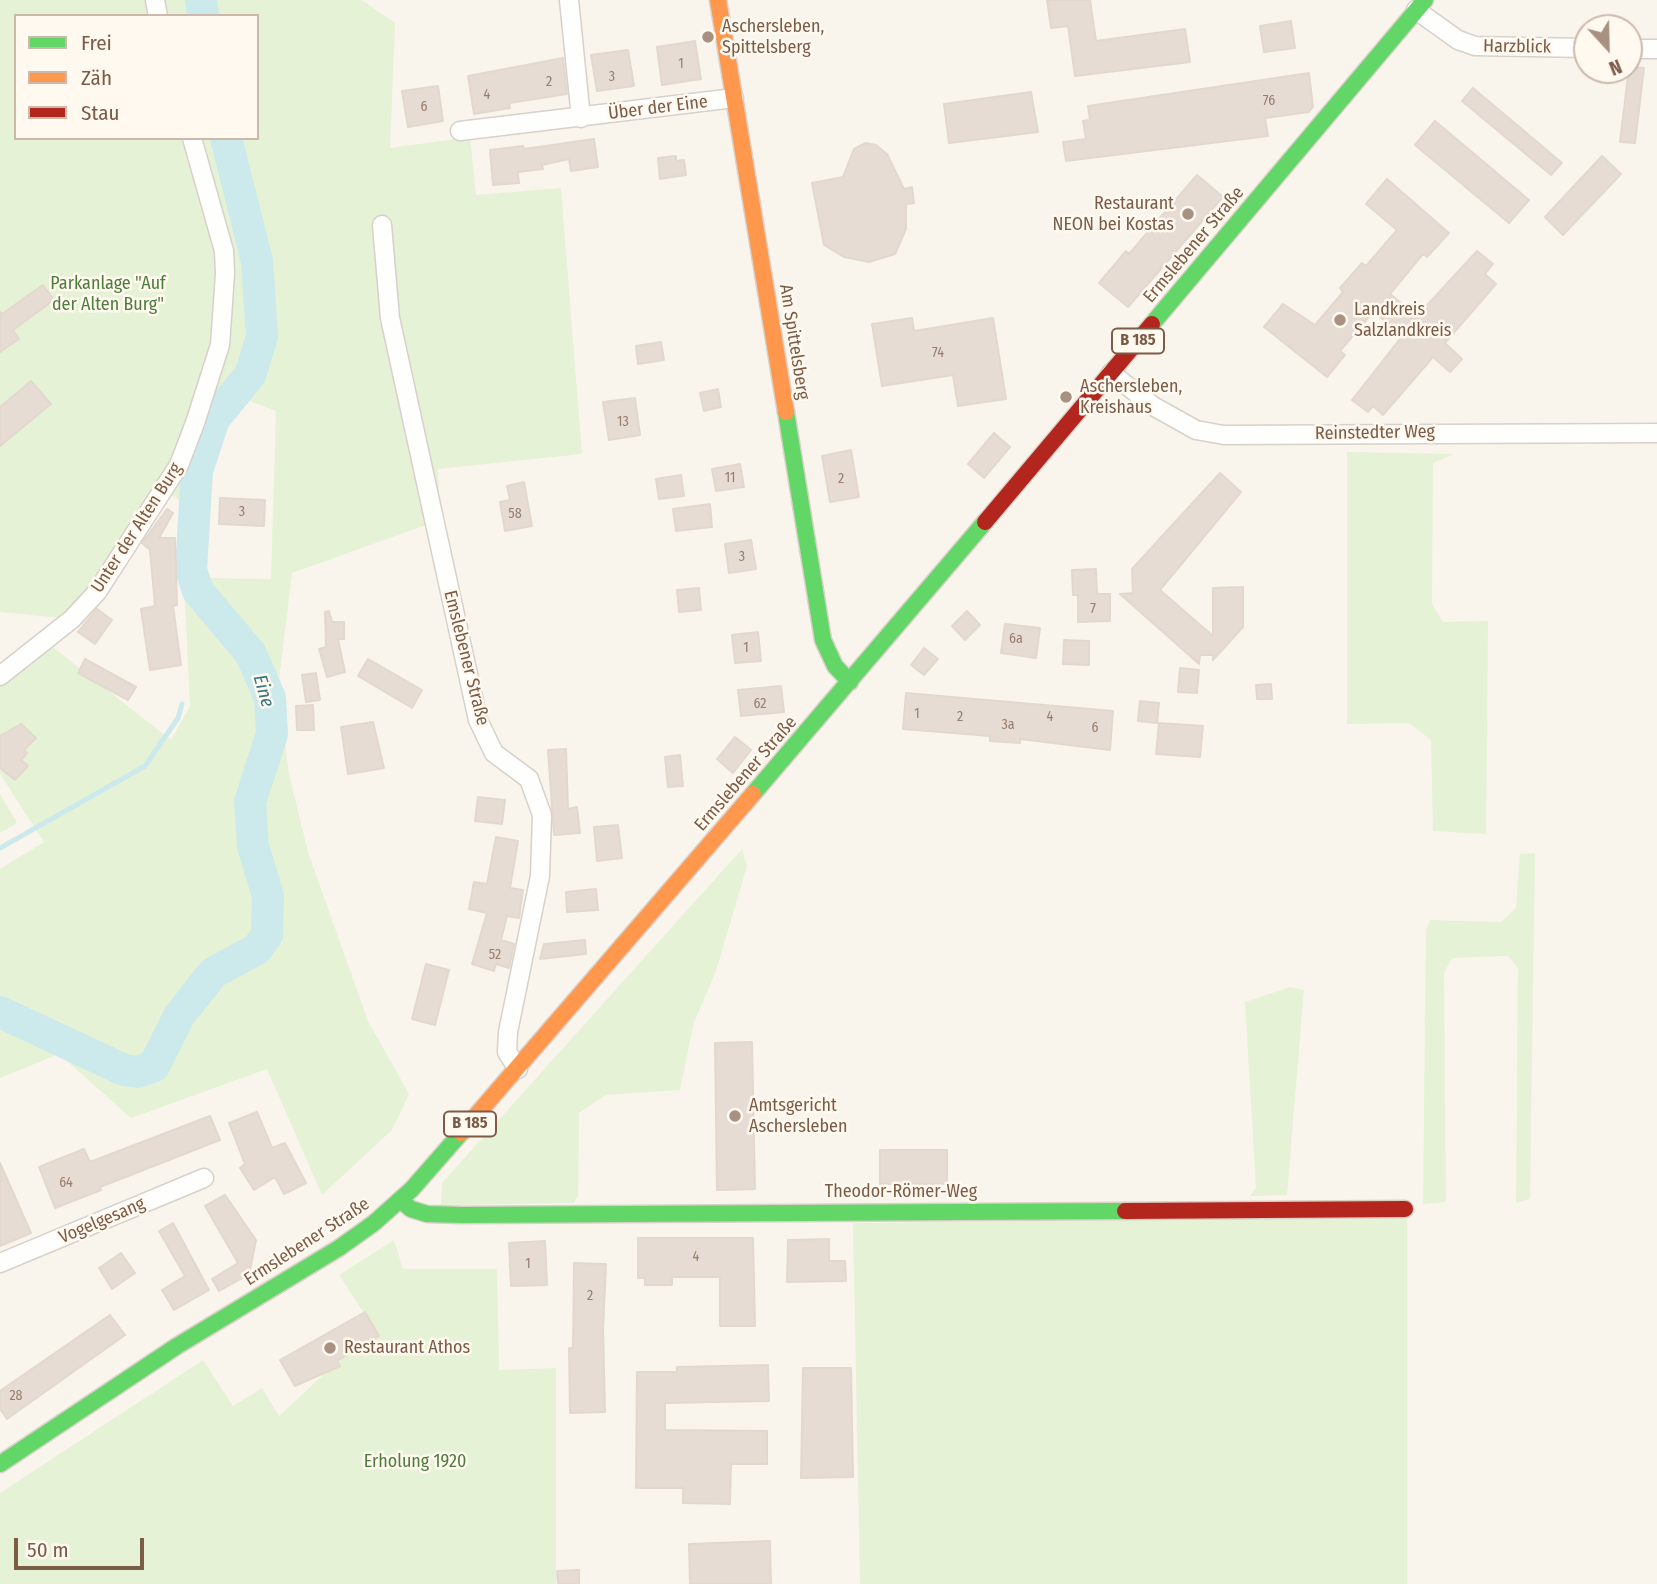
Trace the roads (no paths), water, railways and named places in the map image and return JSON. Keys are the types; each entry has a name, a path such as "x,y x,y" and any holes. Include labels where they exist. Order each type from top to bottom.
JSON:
{"main road":[{"name":"Am Spittelsberg","path":"718,0 824,640 835,666 850,682"},
{"name":"Ermslebener Straße","path":"0,1464 177,1346 339,1248 400,1200 518,1069 850,682 1420,5"},
{"name":"Theodor-Römer-Weg","path":"400,1200 411,1209 427,1214 1405,1209"}],"street":[{"path":"569,0 581,118"},
{"name":"Harzblick","path":"1420,5 1458,40 1475,46 1573,48"},
{"name":"Über der Eine","path":"460,131 734,98"},
{"name":"Unter der Alten Burg","path":"0,676 72,620 97,592 179,465 195,423 220,345 225,274 224,251 193,140"},
{"name":"Emslebener Straße","path":"382,225 390,318 478,720 494,753 529,779 542,815 540,876 508,1032 507,1052 518,1069"},
{"name":"Reinstedter Weg","path":"1111,373 1153,406 1196,430 1224,435 1657,433"},
{"name":"Vogelgesang","path":"0,1264 204,1178"}],"waterway":[{"name":"Eine","path":"201,0 203,14"},
{"name":"Eine","path":"0,1012 124,1070 138,1072 154,1066 179,1016 213,973 257,949 267,935 268,896 253,846 250,802 272,734 270,698 251,654 198,591 191,570 197,471 214,419 250,375 262,337 257,261 227,140"},
{"path":"0,848 145,766 178,718 182,704"}],"place":[{"name":"Aschersleben, Spittelsberg","path":"708,37"},
{"name":"Restaurant NEON bei Kostas","path":"1188,214"},
{"name":"Landkreis Salzlandkreis","path":"1340,320"},
{"name":"Aschersleben, Kreishaus","path":"1066,397"},
{"name":"Amtsgericht Aschersleben","path":"735,1116"},
{"name":"Restaurant Athos","path":"330,1348"}],"park label":[{"name":"Parkanlage \"Auf der Alten Burg\"","path":"108,294"},
{"name":"Erholung 1920","path":"415,1462"}]}
